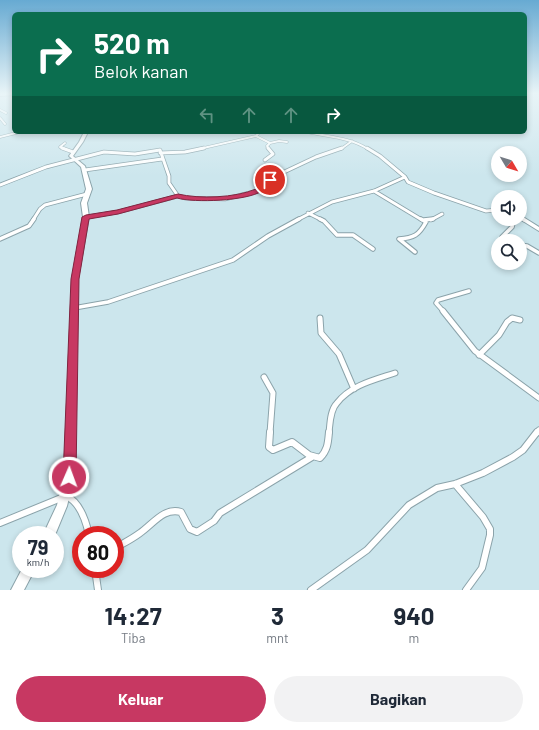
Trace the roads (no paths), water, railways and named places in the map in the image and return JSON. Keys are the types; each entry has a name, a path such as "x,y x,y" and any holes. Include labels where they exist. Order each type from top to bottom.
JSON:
{"highway":[{"path":"52,526 66,496 69,477 74,308 77,264 86,217 84,203 88,186 85,170 73,156 85,134"},
{"path":"17,590 24,578"}],"street":[{"path":"0,137 12,134"},
{"path":"318,134 352,141 373,150 405,177 408,182 434,193 486,211 491,211"},
{"path":"0,185 73,156 106,152 134,154 159,150 160,153 185,152 256,136 270,143 279,141 287,142"},
{"path":"86,217 118,212 178,196 185,198 225,199 254,192 261,189 282,173 316,157 339,150 352,141"},
{"path":"65,143 60,147 73,156"},
{"path":"265,160 273,154 267,146 270,143"},
{"path":"160,153 169,176 169,183 178,196"},
{"path":"85,170 162,159"},
{"path":"74,308 108,302 233,260 268,236 308,213 332,202 374,190 405,177"},
{"path":"374,190 424,220 431,220 442,214"},
{"path":"0,239 29,226 40,209 45,205 87,194"},
{"path":"308,213 324,221 337,235 353,235 373,249"},
{"path":"415,252 399,240 410,238 421,232 426,223 424,220"},
{"path":"527,221 537,226 539,229"},
{"path":"505,234 512,226"},
{"path":"527,246 539,253"},
{"path":"469,291 438,300 436,303 470,347 539,398"},
{"path":"320,318 321,333 339,354 354,389"},
{"path":"479,355 499,335 508,320 512,318 520,320"},
{"path":"264,377 273,393 269,447 273,450 292,442 312,457 320,458 325,453 333,408 336,403 354,389 371,379 395,373"},
{"path":"311,590 367,550 417,498 437,488 454,484 483,473 513,457 523,450 539,430"},
{"path":"124,543 142,532 158,517 173,511 181,512 190,529 197,532 214,521 220,513 312,457"},
{"path":"454,484 483,517 490,529 490,535 482,568 466,590"},
{"path":"0,523 66,496 71,498 76,503 87,526"},
{"path":"96,578 98,590"}]}
